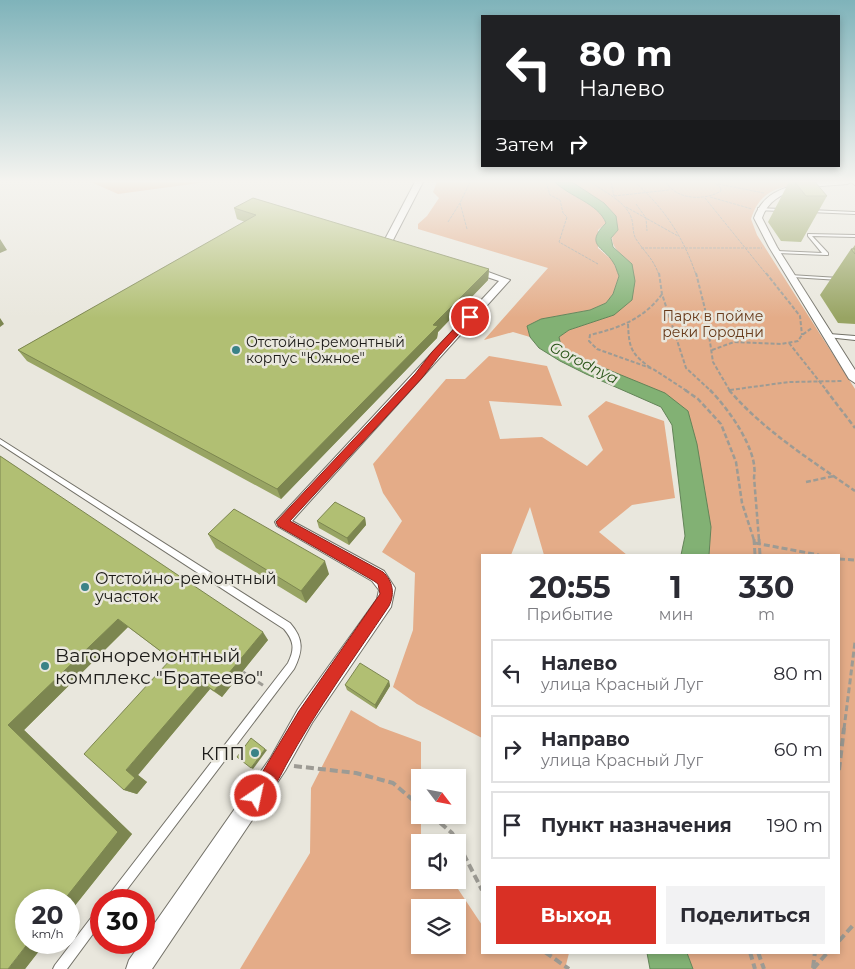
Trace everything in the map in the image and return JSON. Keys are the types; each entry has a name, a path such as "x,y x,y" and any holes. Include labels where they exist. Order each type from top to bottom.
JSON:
{"street":[{"path":"395,227 386,243 414,252"},
{"path":"763,227 775,250 854,376"},
{"path":"138,969 278,764 304,716 385,602 387,594 383,581 378,576 282,522 505,280 460,266"}],"lane":[{"path":"775,250 826,254 809,235 855,236"},
{"path":"792,276 855,280"},
{"path":"829,336 855,338"},
{"path":"0,441 287,626 294,634 298,643 297,655 291,666 120,889"},
{"path":"59,969 90,928"}],"path":[{"path":"564,227 559,242 598,264"},
{"path":"633,227 635,238 656,266 662,294 686,368 719,399 732,417 751,451 756,467 754,477 760,554"},
{"path":"662,227 681,238"},
{"path":"674,227 686,249 700,288 716,369 730,390 768,428 855,491"},
{"path":"728,227 800,316 802,335"},
{"path":"641,248 745,248 775,250"},
{"path":"653,369 597,349 589,341 590,335 628,324 641,317 656,304 662,294"},
{"path":"628,324 629,346 634,356 698,399 721,424 736,462 742,503 755,543 755,554"},
{"path":"712,350 734,342 789,343 798,341 802,335 817,325"},
{"path":"789,343 855,428"},
{"path":"730,390 789,382 843,381"},
{"path":"806,482 835,476"},
{"path":"755,543 814,554"},
{"path":"840,559 855,560"},
{"path":"840,762 855,642"},
{"path":"278,764 356,773 393,783 411,798"},
{"path":"442,824 452,834"},
{"path":"466,860 481,888"},
{"path":"840,940 855,923"},
{"path":"548,954 569,969"},
{"path":"751,954 756,969"},
{"path":"759,954 764,969"},
{"path":"813,969 816,954"},
{"path":"813,969 826,954"}],"green space":[{"path":"418,227 601,227 598,230 598,248 613,261 619,276 613,294 606,303 590,310 541,319 527,326 530,337 513,332 484,340 548,268 418,229"},
{"name":"Парк в пойме реки Городни","path":"613,227 754,227 757,235 855,389 855,969 693,969 687,954 840,954 840,554 709,554 711,527 688,411 582,359 561,346 559,337 569,330 614,315 632,264 615,248 612,233"},
{"path":"489,356 547,366 562,406 489,401 500,439 542,437 587,466 603,450 588,416 606,401 664,421 675,498 632,505 599,532 626,554 544,554 530,507 511,554 481,554 481,737 417,704 393,687 413,630 415,573 382,552 402,521 383,493 373,464 446,379 465,379"},
{"path":"351,710 380,727 421,742 421,769 411,769 411,824 421,824 421,834 411,834 411,889 458,889 465,899 411,899 411,954 466,954 466,901 481,924 481,954 569,954 565,969 240,969 310,853 311,788"}],"water":[{"name":"Gorodnya","path":"602,227 618,227 618,230 611,238 613,247 632,264 635,281 632,300 614,315 569,330 559,337 561,346 582,359 665,393 688,411 697,444 711,527 709,554 681,554 685,536 672,425 661,407 560,361 539,348 530,337 527,326 541,319 590,310 606,303 613,294 619,276 615,265 596,241 596,236"},
{"path":"647,954 687,954 693,969 650,969"}],"building":[{"name":"Отстойно-ремонтный корпус \"Южное\"","path":"234,227 350,227 489,269 433,325 438,326 277,489 18,350"},
{"name":"Вагоноремонтный комплекс \"Братеево\"","path":"0,456 263,632 214,691 202,682 126,770 135,778 124,790 84,754 171,659 118,619 8,725 118,832 73,889 15,889 15,954 20,954 8,969 0,969"},
{"path":"335,502 365,518 347,538 317,521"},
{"path":"234,509 325,561 301,591 208,534"},
{"path":"360,663 389,681 375,705 345,685"},
{"name":"КПП","path":"251,738 265,749 251,768 237,757"}],"place":[{"name":"Отстойно-ремонтный корпус \"Южное\"","path":"236,350"},
{"name":"Отстойно-ремонтный участок","path":"85,587"},
{"name":"Вагоноремонтный комплекс \"Братеево\"","path":"45,666"},
{"name":"КПП","path":"255,753"}],"route":[{"path":"256,796 278,764 304,716 385,602 387,594 387,588 378,576 282,522 418,376 470,317"}]}
